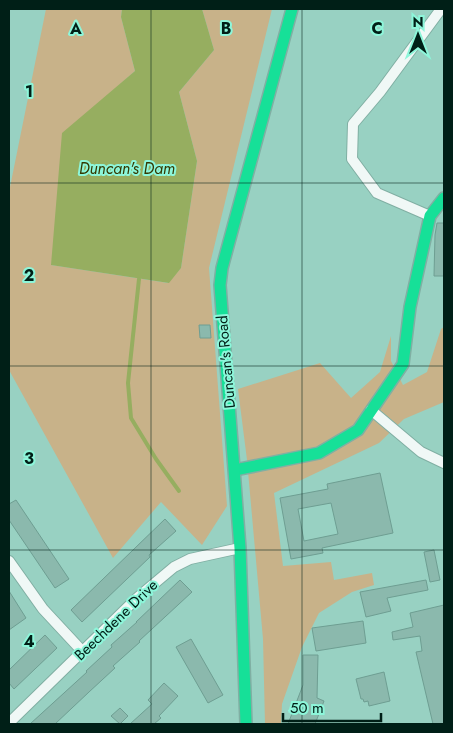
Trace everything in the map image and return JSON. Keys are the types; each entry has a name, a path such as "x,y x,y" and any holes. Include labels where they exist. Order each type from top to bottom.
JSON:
{"street":[{"path":"430,216 377,192 352,159 354,124 441,9"},
{"name":"Duncan's Road","path":"246,724 240,548 220,292 222,268 254,154 289,10"},
{"path":"235,470 319,453 358,430 403,364 410,307 430,216 444,198"},
{"path":"371,410 421,452 444,463"},
{"name":"Beechdene Drive","path":"9,723 137,598 174,567 197,557 240,548"},
{"path":"9,561 43,609 83,652"}],"shaded area":[{"path":"46,9 122,9 121,17 135,71 108,95 51,265 168,283 181,268 197,161 179,92 214,50 202,9 272,9 209,268 227,506 202,545 161,502 113,558 9,370 9,192"},
{"path":"444,327 444,402 404,419 379,443 274,493 283,566 331,562 334,580 372,573 374,585 352,592 319,613 302,647 282,704 281,724 265,724 263,639 247,460 238,389 320,363 351,398 380,372 391,336 391,361 403,385 427,372 441,329"}],"water":[{"name":"Duncan's Dam","path":"122,9 202,9 214,50 179,92 197,161 181,268 169,283 51,265 62,133 135,71 121,17"}],"building":[{"path":"437,223 444,223 444,276 434,276"},
{"path":"199,325 210,325 211,338 200,338"},
{"path":"380,473 393,533 322,548 323,553 291,559 280,498 328,489 327,484","holes":["331,503 338,534 304,541 298,509"]},
{"path":"16,500 69,579 55,588 9,520 9,504"},
{"path":"165,519 176,531 149,555 150,557 82,622 71,610"},
{"path":"434,550 440,580 430,582 424,552"},
{"path":"180,580 192,592 113,666 115,668 55,724 30,724 87,672 112,647 111,645"},
{"path":"426,580 428,590 387,598 391,611 366,617 360,592"},
{"path":"9,591 26,618 9,630"},
{"path":"444,605 444,724 433,724 416,652 422,651 420,636 393,640 392,632 413,627 410,613"},
{"path":"363,621 366,643 316,651 312,628"},
{"path":"45,635 57,648 14,689 9,683 9,670"},
{"path":"191,639 223,695 208,703 176,647"},
{"path":"303,655 318,655 317,698 324,701 315,724 288,724 303,685"},
{"path":"384,672 390,701 369,706 368,701 364,702 361,699 356,679"},
{"path":"164,683 178,696 159,716 161,718 154,724 130,724 152,704 148,700"},
{"path":"120,708 128,716 120,724 111,716"}],"waterway":[{"path":"139,279 128,383 131,418 156,459 179,491"}],"traffic: fast":[{"path":"246,724 240,548 220,285 222,268 292,9"},
{"path":"235,470 319,453 358,430 403,364 410,307 430,216 444,198"}]}
